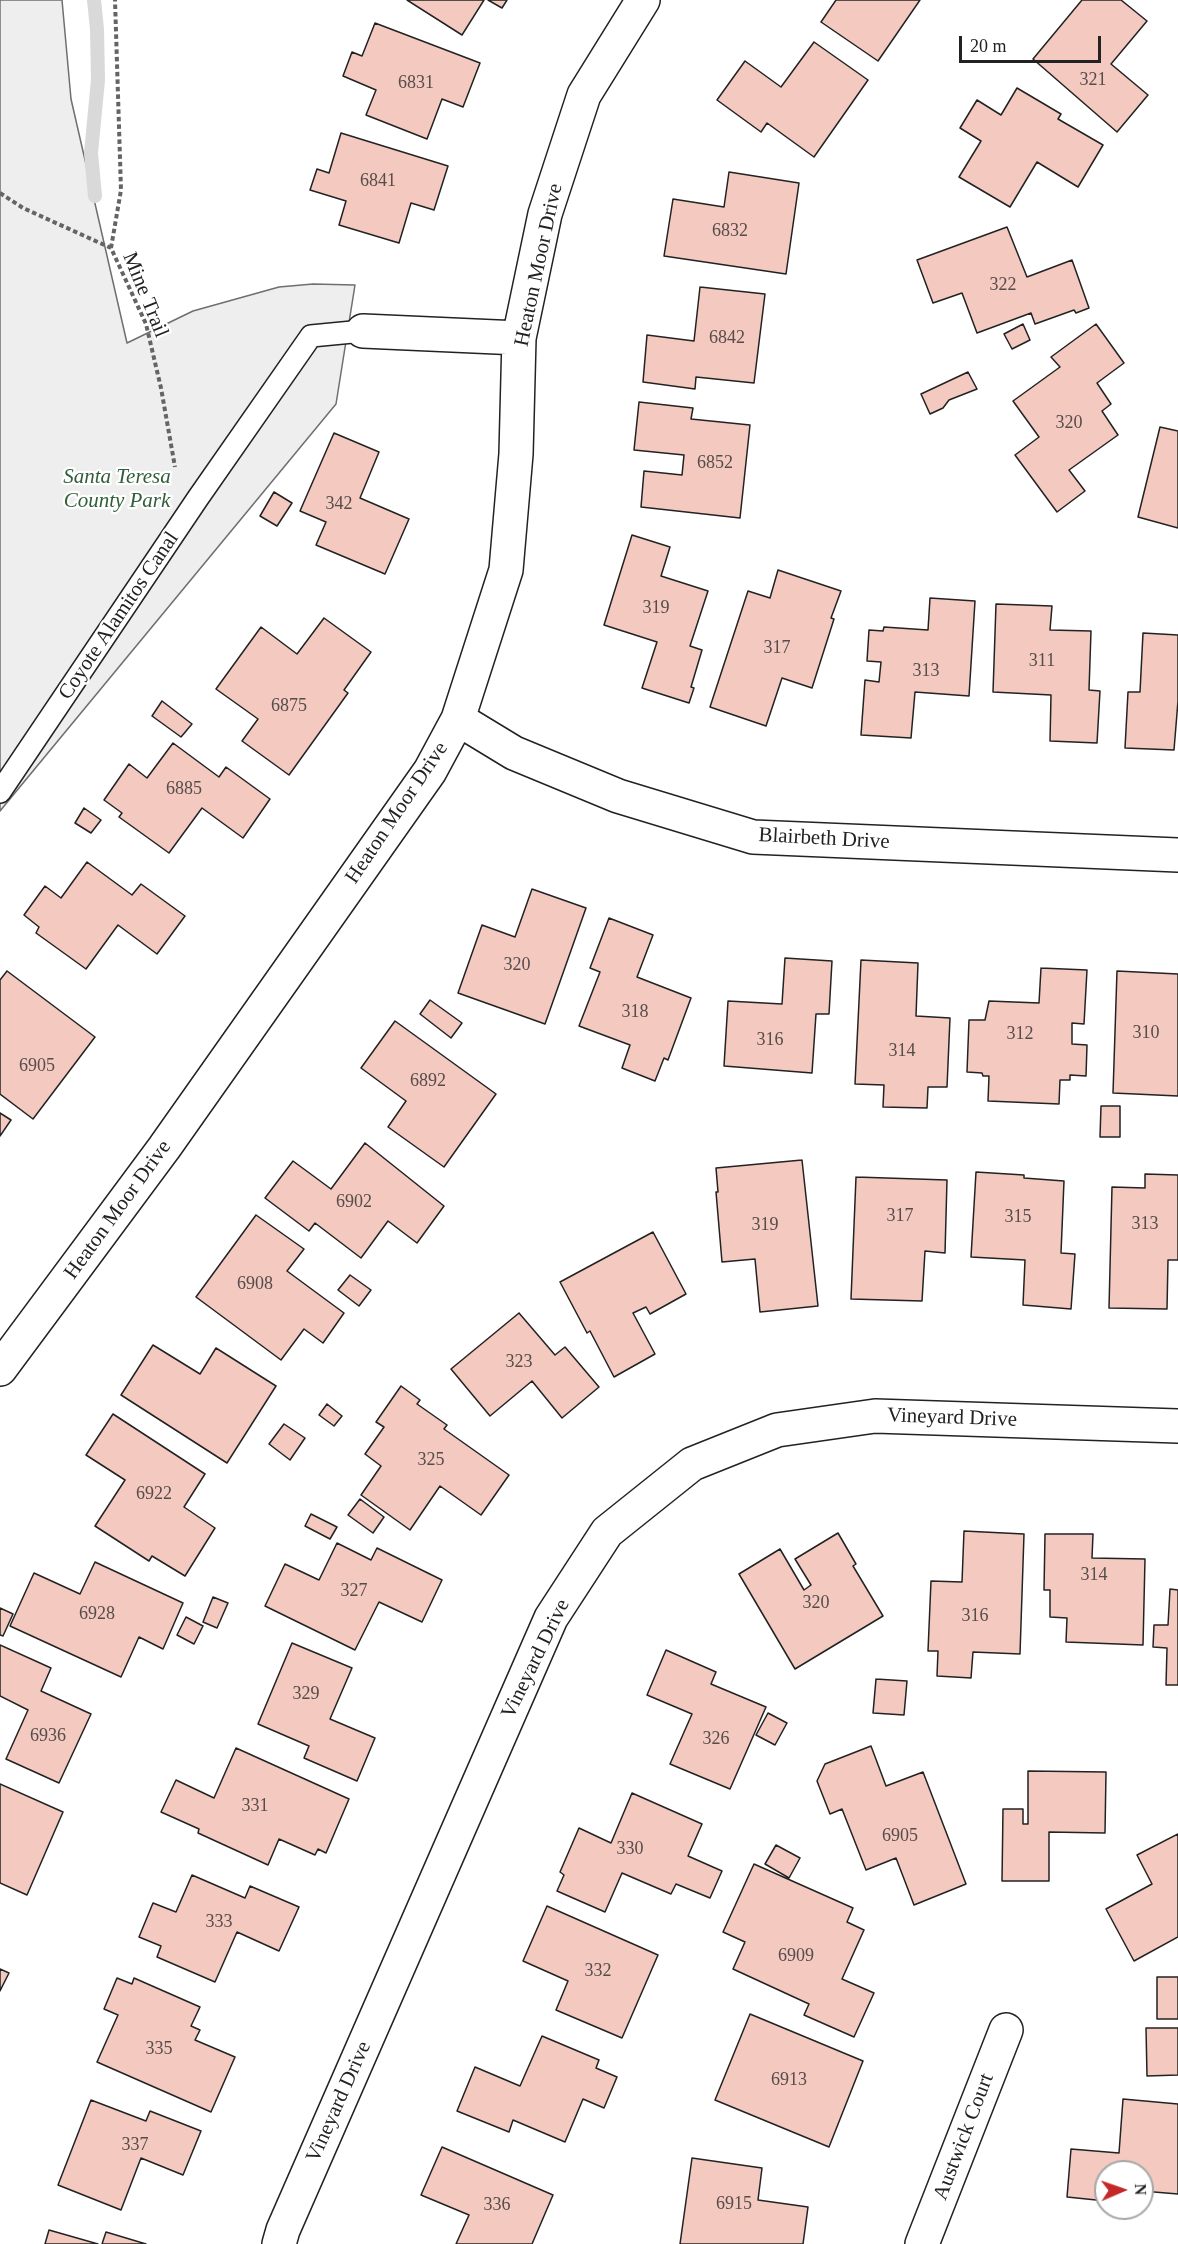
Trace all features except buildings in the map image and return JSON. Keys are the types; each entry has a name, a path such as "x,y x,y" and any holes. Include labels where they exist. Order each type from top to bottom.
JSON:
{"street":[{"name":"Heaton Moor Drive","path":"0,1369 164,1148 430,771 458,719 506,570 516,454 519,338 545,214 585,95 643,0"},
{"path":"363,331 519,338"},
{"name":"Blairbeth Drive","path":"458,719 514,753 618,796 753,837 1178,855"},
{"name":"Vineyard Drive","path":"279,2244 283,2230 551,1618 607,1532 692,1464 777,1430 875,1416 1178,1426"},
{"name":"Austwick Court","path":"922,2244 1006,2030"}],"lane":[{"name":"Coyote Alamitos Canal","path":"0,792 198,498 311,336 363,331"}],"path":[{"path":"111,248 121,190 115,0"},
{"name":"Mine Trail","path":"0,194 23,208 111,248 146,324 161,388 178,486 198,498"}],"green space":[{"name":"Santa Teresa County Park","path":"0,0 62,0 71,99 127,343 193,311 279,287 313,284 355,285 336,404 0,811"}],"waterway":[{"name":"Coyote Alamitos Canal","path":"94,0 98,80 91,153 95,196"}]}
